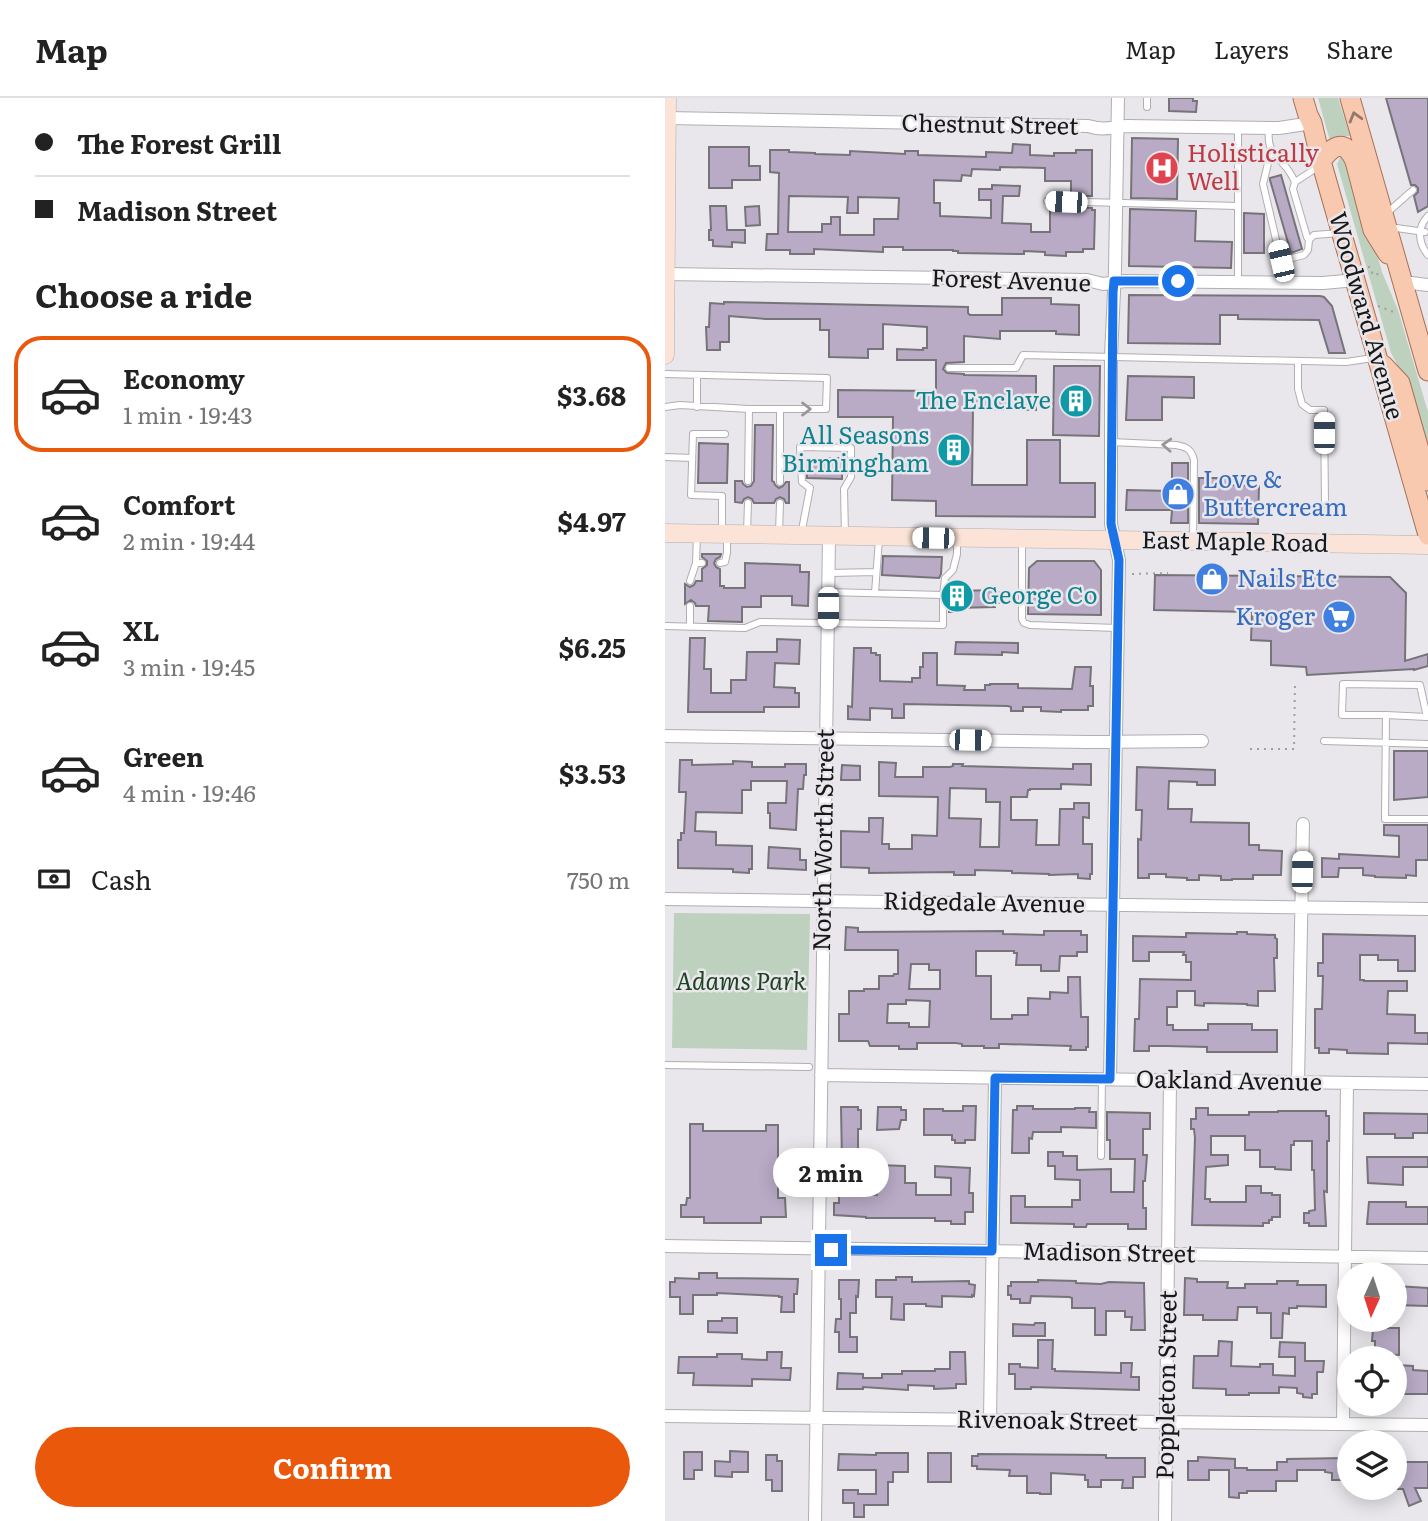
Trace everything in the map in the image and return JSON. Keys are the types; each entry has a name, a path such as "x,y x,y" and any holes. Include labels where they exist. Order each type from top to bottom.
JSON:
{"main road":[{"path":"665,355 667,98"},
{"name":"Woodward Avenue","path":"1303,98 1313,123 1342,232 1361,274 1379,359 1428,534"},
{"name":"Woodward Avenue","path":"1350,98 1385,222 1395,276 1428,371"},
{"path":"1322,163 1329,150 1335,147 1340,146 1351,152 1356,161 1373,230 1395,276"},
{"path":"1379,359 1400,383 1428,481"},
{"name":"East Maple Road","path":"665,533 1428,545"}],"street":[{"path":"1106,1079 1113,905 1119,560 1111,524 1111,356 1118,98"},
{"name":"Chestnut Street","path":"667,118 1088,126 1106,130 1117,127 1284,128 1313,123"},
{"name":"Forest Avenue","path":"666,274 1087,280 1103,284 1114,281 1323,283 1361,274"},
{"path":"1395,276 1428,285"},
{"name":"North Worth Street","path":"815,1521 828,592 837,536"},
{"path":"665,736 1202,741"},
{"path":"1298,1082 1303,824"},
{"name":"Ridgedale Avenue","path":"665,900 1428,909"},
{"name":"Oakland Avenue","path":"821,1075 1428,1084"},
{"path":"990,1420 995,1078"},
{"name":"Poppleton Street","path":"1165,1521 1170,1080"},
{"path":"1343,1424 1347,1083"},
{"name":"Madison Street","path":"665,1246 1428,1258"},
{"name":"Rivenoak Street","path":"665,1416 1428,1425"}],"lane":[{"path":"1147,98 1147,107"},
{"path":"1238,128 1238,282"},
{"path":"1269,128 1271,151 1287,168 1295,182"},
{"path":"1271,151 1263,184 1281,261 1279,282"},
{"path":"1310,240 1293,189 1295,182 1322,163"},
{"path":"1413,190 1385,222 1422,232"},
{"path":"1047,201 1238,206"},
{"path":"1428,215 1421,223 1424,252 1428,255"},
{"path":"1281,261 1304,255 1314,235 1342,232"},
{"path":"949,368 1016,368 1023,355 1346,362 1379,359"},
{"path":"1298,361 1302,404 1310,410 1324,410 1325,504"},
{"path":"665,374 827,378 826,409 749,409 680,405 665,407"},
{"path":"697,375 697,407"},
{"path":"748,481 749,409"},
{"path":"780,409 781,482"},
{"path":"720,563 725,562 726,558 723,496 691,495 692,434 725,434"},
{"path":"1111,442 1176,445 1190,450 1194,460 1193,542"},
{"path":"801,536 810,488 801,482 800,447 851,448 851,477 844,489 837,536"},
{"path":"665,457 692,457"},
{"path":"747,534 748,503"},
{"path":"779,535 780,503"},
{"path":"690,581 699,563 697,534"},
{"path":"875,593 879,537"},
{"path":"665,626 745,628 760,622 943,625 945,578 953,570 957,538"},
{"path":"1022,539 1024,623 1117,628"},
{"path":"829,573 876,572"},
{"path":"828,592 943,595"},
{"path":"690,606 690,626"},
{"path":"1343,684 1420,685 1427,717 1386,715 1342,715 1343,684"},
{"path":"1386,715 1385,819 1428,819"},
{"path":"1324,741 1428,744"},
{"path":"665,1065 809,1067"},
{"path":"1101,1156 1106,1079"}],"path":[{"path":"1361,274 1370,267 1373,275 1395,276"},
{"path":"1378,305 1400,313"},
{"path":"1132,574 1168,573"},
{"path":"1250,749 1294,749 1295,682"}],"green space":[{"path":"1318,98 1338,98 1350,136 1339,136 1330,141"},
{"path":"1341,156 1351,161 1382,272 1398,310 1428,412 1428,461 1406,381 1391,353 1337,164"},
{"name":"Adams Park","path":"674,913 810,914 807,1050 672,1048"}],"building":[{"path":"1169,98 1193,98 1193,101 1197,101 1196,112 1169,111"},
{"path":"1386,98 1428,98 1428,206 1418,212 1414,196 1418,188 1411,185"},
{"path":"1132,138 1178,139 1177,199 1131,198"},
{"path":"1013,144 1030,145 1030,155 1054,156 1054,153 1092,150 1092,196 1071,196 1071,181 1045,181 1045,168 972,169 971,176 962,175 961,181 934,180 934,203 940,203 940,216 991,218 991,200 979,200 979,189 992,189 992,185 1020,186 1019,196 1003,196 1002,223 1031,224 1031,232 1050,232 1050,210 1092,208 1095,210 1094,249 1066,252 1066,256 1024,251 1024,254 903,250 903,247 883,247 883,252 814,249 814,254 766,250 767,234 778,234 779,173 770,172 770,150 850,155 850,151 905,154 905,151 918,151 918,155 986,157 986,152 1012,153","holes":["789,196 848,197 847,213 858,213 858,197 899,198 898,219 874,219 874,235 840,235 840,217 831,217 831,224 822,224 822,232 788,232"]},
{"path":"709,147 749,147 749,166 760,166 760,180 732,180 732,188 709,188"},
{"path":"1281,175 1302,249 1291,253 1270,180"},
{"path":"710,206 726,206 727,230 745,230 745,243 732,242 732,247 713,246 713,240 709,240"},
{"path":"759,206 760,225 746,226 745,207"},
{"path":"1130,209 1196,211 1195,241 1232,242 1231,268 1129,266"},
{"path":"1244,213 1264,214 1264,253 1244,253"},
{"path":"1129,295 1324,297 1332,306 1345,353 1329,353 1319,320 1238,319 1238,315 1220,315 1220,344 1128,343"},
{"path":"1002,298 1051,298 1051,304 1079,305 1079,335 1056,334 1056,331 1000,331 1000,339 964,336 964,362 946,363 943,369 947,373 1036,376 1036,410 973,409 972,485 1027,485 1027,440 1060,440 1060,483 1095,483 1095,517 936,516 936,501 892,500 893,417 838,417 838,390 936,391 936,360 897,360 897,349 927,348 927,327 883,324 883,349 868,349 868,358 829,357 829,330 820,330 820,319 729,316 729,342 720,342 720,350 707,350 706,327 709,327 710,303 968,307 970,315 1002,315"},
{"name":"The Enclave","path":"1054,366 1100,366 1099,436 1053,435"},
{"path":"1128,376 1194,377 1194,398 1162,397 1162,420 1126,420"},
{"path":"755,425 773,425 772,481 779,488 789,482 789,503 780,497 774,503 754,503 748,497 742,503 735,502 735,481 742,481 747,487 754,481"},
{"path":"699,443 728,444 727,483 698,483"},
{"path":"807,458 842,458 842,479 807,478"},
{"path":"1172,463 1188,463 1188,523 1171,523 1172,510 1126,510 1127,490 1172,491"},
{"path":"1199,478 1232,478 1232,485 1259,486 1258,524 1199,523"},
{"path":"702,554 721,554 714,563 720,569 720,586 724,588 745,588 745,563 800,565 800,572 809,572 808,606 792,605 792,596 761,596 761,607 742,607 742,622 708,621 709,606 696,606 691,600 685,604 685,584 690,587 696,581 702,581 702,569 707,565 707,561"},
{"path":"883,556 942,557 941,574 939,578 882,575"},
{"path":"1037,561 1094,561 1101,570 1101,615 1028,614 1029,568"},
{"name":"Kroger","path":"1155,575 1390,577 1406,593 1405,661 1428,654 1428,666 1414,670 1307,675 1306,667 1271,665 1271,641 1251,640 1252,612 1154,610"},
{"path":"950,583 957,584 957,591 996,590 1002,593 1001,603 995,603 995,607 954,608 954,612 949,612"},
{"path":"690,638 705,638 704,669 711,669 711,693 731,693 731,680 746,680 747,652 777,652 777,639 800,640 799,664 775,663 774,687 795,688 795,693 799,693 799,707 764,707 764,712 688,712"},
{"path":"956,642 1018,643 1018,653 955,654"},
{"path":"854,648 871,648 871,653 880,655 880,681 912,682 912,678 920,678 923,653 937,653 937,685 965,686 964,690 985,690 985,685 990,684 1018,684 1018,688 1072,689 1075,667 1091,667 1093,706 1088,706 1088,710 1061,712 1041,711 1041,707 1023,707 1023,711 1011,711 1008,706 904,704 904,718 892,718 892,709 870,708 870,720 848,719 848,706 852,707"},
{"path":"1394,751 1428,751 1428,797 1394,800"},
{"path":"680,760 692,760 692,765 752,762 752,767 806,764 803,789 798,789 796,830 770,828 768,803 786,803 787,781 751,781 751,790 742,790 742,813 696,812 695,831 716,832 716,845 752,846 752,869 749,869 749,873 733,872 733,869 678,868 678,840 681,840 681,833 684,833 686,792 679,792"},
{"path":"879,762 896,763 895,777 923,777 923,767 950,767 953,764 1073,769 1073,764 1091,764 1091,785 1061,784 1061,789 1030,789 1027,797 1011,797 1011,820 1037,820 1036,845 1059,845 1060,809 1074,809 1074,803 1089,803 1089,818 1083,817 1083,844 1092,844 1092,874 1090,879 1078,878 1078,874 1049,875 1012,871 975,870 975,875 954,875 954,872 869,873 869,868 841,867 841,831 869,832 869,818 883,818 882,844 889,844 889,849 912,849 912,835 937,836 938,797 879,796","holes":["950,788 986,789 986,802 1000,802 999,847 980,847 981,819 949,818"]},
{"path":"842,765 860,766 860,780 841,780"},
{"path":"1137,767 1215,770 1215,785 1169,781 1168,809 1192,809 1191,822 1249,823 1249,845 1259,845 1259,850 1282,851 1281,875 1253,875 1253,879 1232,880 1221,880 1221,876 1199,875 1199,880 1187,880 1166,877 1166,874 1149,874 1149,878 1138,878 1138,839 1141,840 1142,810 1136,810"},
{"path":"1384,825 1428,825 1428,860 1416,860 1416,876 1375,877 1363,875 1363,868 1339,868 1338,877 1322,877 1322,858 1339,859 1339,854 1399,857 1399,836 1384,835"},
{"path":"769,847 800,849 800,860 806,860 806,870 768,868"},
{"path":"846,927 858,928 858,932 1003,931 1003,934 1044,935 1044,931 1081,931 1081,935 1087,935 1087,952 1077,952 1077,956 1060,956 1059,971 1041,971 1041,965 1016,965 1017,953 1014,951 976,951 976,976 991,976 991,1019 1012,1019 1012,1015 1028,1015 1028,998 1050,999 1050,992 1068,993 1068,977 1080,977 1081,1017 1088,1017 1088,1047 1086,1050 1070,1050 1071,1046 999,1044 999,1048 984,1048 956,1043 917,1043 917,1049 899,1049 899,1046 870,1046 868,1041 839,1041 839,1014 849,1014 849,991 879,989 879,976 898,974 898,950 845,950","holes":["911,964 929,964 929,970 940,970 940,989 909,989","906,1000 930,1001 929,1027 887,1023 888,1004 906,1004"]},
{"path":"1237,932 1275,935 1275,991 1258,991 1258,1006 1204,1003 1204,1006 1195,1005 1195,991 1177,991 1177,1007 1167,1007 1167,1025 1173,1025 1173,1030 1208,1030 1208,1024 1252,1024 1252,1030 1277,1030 1277,1052 1207,1052 1207,1047 1167,1046 1149,1046 1149,1051 1134,1051 1135,1019 1139,1019 1140,979 1191,980 1191,962 1186,962 1184,952 1149,952 1149,961 1133,961 1133,936 1186,937 1186,933"},
{"path":"1323,934 1415,936 1415,971 1398,971 1398,960 1378,960 1378,955 1360,955 1360,980 1407,981 1407,991 1388,991 1387,1014 1415,1015 1415,1033 1428,1033 1428,1044 1388,1043 1388,1054 1347,1053 1347,1050 1329,1049 1329,1053 1319,1053 1319,1048 1315,1048 1315,1009 1322,1009 1323,976 1318,976 1318,963 1323,963"},
{"path":"963,1106 976,1106 975,1140 955,1143 952,1135 924,1135 924,1109 963,1111"},
{"path":"1017,1106 1033,1106 1033,1109 1090,1108 1089,1112 1096,1112 1096,1128 1061,1127 1061,1132 1033,1132 1032,1139 1029,1138 1029,1153 1012,1153 1013,1110 1017,1110"},
{"path":"841,1107 858,1107 858,1110 861,1110 861,1129 858,1129 859,1195 877,1195 877,1165 905,1166 905,1183 916,1183 916,1195 951,1195 951,1178 935,1177 935,1166 970,1168 969,1193 973,1193 973,1212 965,1212 965,1224 935,1221 935,1218 834,1215 834,1203 839,1203 839,1191 845,1191"},
{"path":"878,1107 901,1107 901,1110 906,1110 906,1120 901,1120 899,1129 877,1130"},
{"path":"1196,1108 1208,1108 1208,1115 1326,1111 1326,1116 1329,1116 1329,1141 1327,1192 1324,1191 1326,1226 1309,1226 1309,1223 1304,1223 1304,1213 1315,1210 1312,1141 1294,1141 1294,1145 1291,1145 1291,1170 1275,1169 1260,1167 1260,1150 1245,1150 1245,1136 1211,1136 1211,1155 1228,1155 1228,1165 1206,1167 1205,1199 1210,1199 1210,1202 1246,1202 1246,1186 1261,1186 1261,1193 1280,1195 1280,1217 1272,1217 1269,1223 1263,1223 1263,1226 1192,1225 1195,1138 1191,1119 1196,1119"},
{"path":"1107,1112 1150,1113 1150,1129 1143,1129 1143,1155 1147,1155 1143,1181 1146,1229 1128,1229 1128,1224 1087,1224 1086,1227 1074,1227 1074,1224 1011,1223 1011,1196 1025,1196 1025,1207 1072,1207 1072,1200 1080,1200 1080,1180 1055,1179 1055,1166 1048,1166 1048,1152 1077,1156 1077,1170 1111,1169 1111,1192 1134,1192 1135,1159 1110,1159"},
{"path":"1364,1113 1428,1114 1428,1133 1413,1133 1413,1138 1395,1138 1395,1134 1364,1134"},
{"path":"690,1124 703,1124 703,1131 766,1131 766,1125 778,1125 778,1198 785,1198 786,1217 761,1217 761,1223 704,1223 704,1217 681,1217 681,1205 686,1205 687,1198 690,1198"},
{"path":"1367,1157 1428,1157 1428,1167 1403,1167 1403,1185 1368,1183"},
{"path":"1369,1202 1406,1202 1406,1207 1428,1207 1428,1224 1367,1224"},
{"path":"699,1273 717,1273 717,1278 798,1279 797,1294 794,1294 794,1312 781,1312 782,1297 779,1296 717,1293 693,1295 693,1314 680,1314 680,1297 670,1297 670,1282 675,1282 675,1278 699,1279"},
{"path":"896,1277 912,1277 912,1282 969,1281 969,1284 975,1285 974,1296 942,1296 942,1307 904,1304 904,1320 891,1319 892,1297 876,1297 876,1280 896,1280"},
{"path":"1185,1278 1197,1279 1197,1282 1228,1282 1227,1288 1245,1288 1245,1284 1277,1284 1277,1281 1298,1281 1297,1285 1326,1285 1326,1307 1289,1308 1289,1314 1283,1313 1282,1338 1271,1338 1271,1313 1257,1313 1257,1307 1238,1307 1237,1320 1203,1320 1203,1315 1184,1315"},
{"path":"839,1280 859,1280 856,1313 850,1313 850,1337 857,1337 857,1352 839,1352 839,1332 835,1332 836,1319 841,1319"},
{"path":"1038,1280 1101,1284 1144,1283 1145,1330 1131,1330 1132,1317 1125,1317 1125,1311 1106,1311 1106,1335 1095,1335 1095,1308 1072,1308 1072,1298 1069,1297 1031,1296 1030,1303 1020,1303 1020,1299 1011,1299 1011,1295 1008,1295 1011,1282"},
{"path":"1407,1287 1428,1288 1428,1306 1407,1305"},
{"path":"722,1318 737,1318 737,1333 708,1332 708,1321 722,1321"},
{"path":"1045,1323 1045,1336 1013,1336 1013,1324"},
{"path":"1373,1332 1399,1332 1399,1346 1375,1346 1375,1341 1372,1341"},
{"path":"1038,1340 1053,1340 1052,1369 1055,1371 1121,1373 1121,1363 1132,1363 1131,1377 1139,1377 1139,1390 1031,1387 1015,1389 1015,1374 1009,1374 1009,1364 1038,1368"},
{"path":"1219,1341 1232,1342 1231,1366 1260,1367 1260,1364 1273,1364 1273,1375 1295,1376 1295,1357 1279,1357 1280,1342 1305,1343 1305,1361 1324,1361 1323,1372 1317,1372 1317,1394 1312,1394 1312,1398 1303,1397 1303,1394 1297,1393 1297,1388 1279,1387 1279,1393 1226,1395 1226,1389 1193,1388 1194,1356 1218,1356"},
{"path":"767,1352 782,1352 781,1368 791,1368 790,1380 752,1379 752,1386 693,1385 694,1373 678,1373 679,1357 742,1354 742,1359 767,1360"},
{"path":"950,1352 965,1352 966,1384 956,1384 956,1388 934,1389 934,1386 908,1385 908,1390 863,1387 837,1389 838,1373 863,1374 863,1378 882,1378 882,1374 902,1374 902,1371 950,1369"},
{"path":"1407,1366 1413,1366 1413,1370 1428,1371 1428,1394 1407,1394"},
{"path":"730,1451 748,1452 748,1472 732,1472 732,1477 715,1476 715,1461 730,1462"},
{"path":"684,1452 702,1452 702,1470 694,1470 694,1479 684,1479"},
{"path":"908,1453 908,1472 893,1472 893,1482 888,1482 888,1505 864,1505 864,1517 854,1517 854,1503 843,1503 843,1490 858,1490 858,1494 876,1494 876,1470 838,1470 839,1454"},
{"path":"928,1453 951,1453 951,1482 928,1482"},
{"path":"766,1455 777,1455 777,1461 782,1461 782,1491 772,1491 772,1480 766,1480"},
{"path":"972,1456 1145,1458 1145,1477 1133,1477 1133,1488 1122,1488 1123,1480 1101,1480 1101,1487 1088,1487 1085,1475 1051,1473 1051,1494 1027,1493 1027,1476 1009,1476 1010,1470 977,1469 977,1466 972,1466"},
{"path":"1198,1457 1235,1459 1235,1468 1277,1470 1277,1462 1287,1462 1287,1459 1337,1458 1337,1480 1332,1480 1332,1473 1325,1470 1297,1470 1297,1481 1276,1481 1276,1491 1247,1491 1239,1493 1239,1498 1229,1497 1229,1470 1209,1470 1209,1480 1188,1480 1188,1461 1198,1461"},
{"path":"1407,1462 1428,1462 1428,1488 1415,1488 1421,1501 1409,1506"}],"place":[{"name":"Holistically Well","path":"1162,168"},
{"name":"The Enclave","path":"1076,401"},
{"name":"All Seasons Birmingham","path":"954,450"},
{"name":"Love & Buttercream","path":"1178,494"},
{"name":"Nails Etc","path":"1212,579"},
{"name":"George Co","path":"957,596"},
{"name":"Kroger","path":"1339,617"}],"route":[{"path":"831,1250 992,1251 995,1078 1110,1079 1119,560 1111,524 1113,292 1114,281 1178,281"}]}
